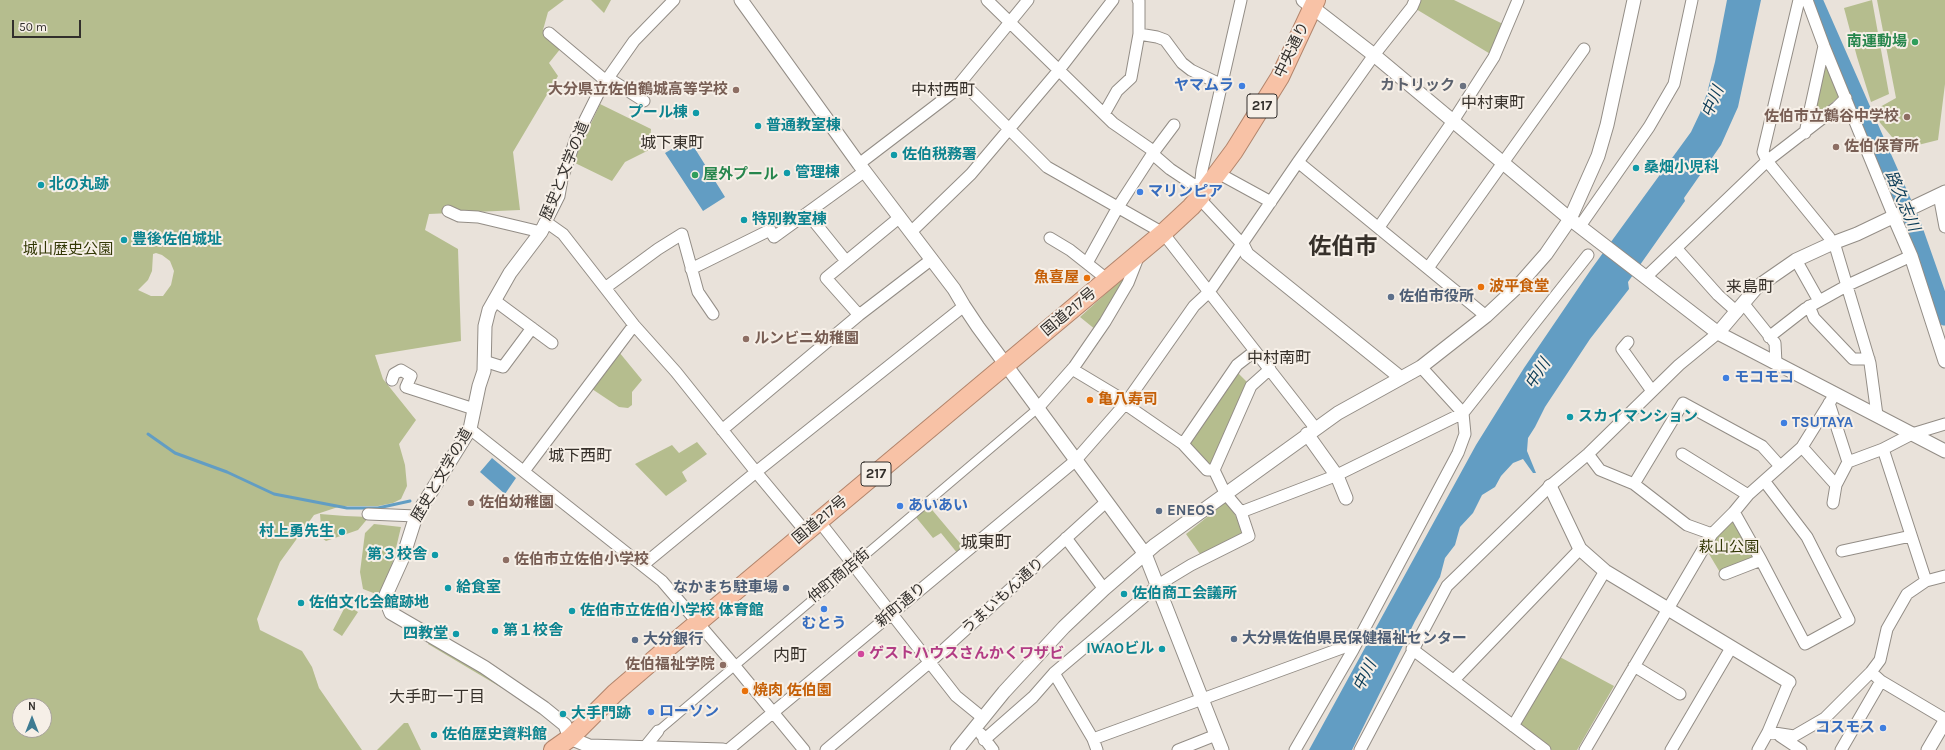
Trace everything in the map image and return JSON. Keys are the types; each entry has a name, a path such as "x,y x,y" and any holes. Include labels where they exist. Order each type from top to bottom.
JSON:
{"highway":[{"name":"中央通り","path":"1200,193 1218,173 1234,151 1280,77 1311,3"},
{"name":"国道217号","path":"553,750 570,738 616,693 697,622 1163,233 1200,193"}],"street":[{"name":"歴史と文学の道","path":"570,738 565,725 544,708 484,668 391,613 385,597 403,557 416,516 470,429 478,386 484,371 486,326 489,310 510,273 543,227 559,196 562,179 576,138 607,80 634,41 674,0"},
{"path":"741,0 862,167 912,231 1075,461 1145,554 1222,750"},
{"path":"987,0 1113,124 1153,153 1200,193 1242,244 1247,254 1401,378"},
{"path":"691,269 770,230 774,237 808,214 862,167 952,93 1028,0"},
{"path":"912,231 971,174 1059,70 1113,0"},
{"path":"1104,114 1117,91 1131,78 1139,34 1140,2 1138,0"},
{"path":"1200,193 1202,170 1242,0"},
{"name":"新町通り","path":"728,750 1075,461 1126,403 1194,306 1209,292 1298,162 1374,55 1412,7 1415,0"},
{"path":"1379,227 1453,121 1494,57 1518,0"},
{"path":"1575,222 1607,125 1634,0"},
{"path":"957,750 1064,628 1104,588 1168,534 1338,413 1421,367 1486,316 1517,287 1575,222 1649,127 1674,84 1692,0"},
{"path":"1799,0 1764,152 1767,161 1833,243 1848,285 1869,359 1877,415"},
{"path":"1807,0 1824,46 1898,216 1945,361"},
{"path":"1311,3 1575,222 1718,333 1776,363 1832,398 1877,415 1945,451"},
{"path":"549,33 607,80 644,101"},
{"path":"1139,34 1158,37 1165,40 1182,63 1191,70 1222,85"},
{"path":"1805,133 1824,46"},
{"path":"1428,268 1502,162 1584,49"},
{"path":"962,82 1047,167 1163,233 1270,369 1312,432 1337,476 1346,498"},
{"path":"1644,275 1676,248 1767,161 1805,133 1846,98"},
{"path":"1087,263 1118,207 1153,153 1174,125"},
{"path":"1298,162 1486,316"},
{"path":"1218,173 1271,202"},
{"path":"1360,750 1412,649 1447,586 1550,486 1588,454 1679,365 1718,333 1757,287 1796,260 1898,216 1942,194 1945,227"},
{"path":"448,211 459,216 478,217 543,227 563,234 634,325 676,372 756,472 853,565 956,696 980,722 984,740 993,750"},
{"path":"808,214 846,261"},
{"path":"859,315 826,278 900,217"},
{"path":"605,288 658,249 682,234 698,292 712,314"},
{"path":"1050,238 1070,250 1108,280"},
{"path":"1676,248 1718,295 1740,308 1775,343 1776,363"},
{"path":"1037,408 1072,369 1105,322 1128,283 1140,252"},
{"path":"1241,512 1337,476 1463,413 1588,255"},
{"path":"1769,337 1809,306 1848,285 1911,256"},
{"path":"722,430 859,315 932,259"},
{"path":"1796,260 1819,301"},
{"path":"494,300 552,343"},
{"path":"643,565 756,472 964,306"},
{"path":"1809,306 1814,318 1853,359 1869,359"},
{"path":"524,471 634,325"},
{"path":"484,361 503,367 532,328"},
{"path":"1628,342 1622,349 1652,391"},
{"path":"1183,444 1237,365 1255,351"},
{"path":"1295,750 1360,636 1458,453 1465,434 1463,413 1421,367"},
{"path":"1072,369 1126,403 1183,444 1207,470 1214,470"},
{"path":"984,740 1033,697 1054,673 1158,586 1192,565 1249,536 1241,512 1225,493 1214,470 1251,386 1270,369"},
{"path":"392,380 394,374 401,370 411,376 406,387 474,410"},
{"path":"1585,750 1712,534 1734,512 1748,495 1765,482 1780,466 1802,447 1832,398"},
{"path":"1832,398 1848,462 1836,485 1833,503"},
{"path":"1634,484 1683,403 1762,446 1780,466"},
{"name":"仲町商店街","path":"648,748 658,731 1037,408"},
{"path":"1848,462 1883,450 1912,434 1945,424"},
{"path":"470,429 662,581 804,750"},
{"path":"1802,447 1836,485"},
{"path":"1883,450 1926,581"},
{"path":"1588,454 1600,470 1634,484 1687,525 1712,534"},
{"path":"1682,454 1748,495"},
{"path":"1734,512 1761,560 1804,644 1849,620 1807,537 1765,482"},
{"path":"1550,486 1580,549 1605,571 1666,610 1789,682 1772,733 1758,750"},
{"name":"うまいもん通り","path":"826,750 930,662 1106,502"},
{"path":"368,514 416,516"},
{"path":"1842,551 1911,536"},
{"path":"1066,538 1104,588"},
{"path":"1454,680 1580,549"},
{"path":"1726,574 1761,560"},
{"path":"1514,726 1605,571"},
{"path":"1772,733 1794,736 1825,718 1871,672 1880,660 1887,629 1908,594 1926,581 1945,576"},
{"path":"1093,739 1342,648 1360,636"},
{"path":"1674,749 1731,648"},
{"path":"1412,649 1545,750"},
{"path":"1634,666 1680,694"},
{"path":"1871,672 1882,681 1945,720 1928,750"},
{"path":"1054,673 1093,739 1097,750"},
{"path":"1841,750 1882,681"},
{"path":"1772,733 1801,750"},
{"path":"1178,750 1216,735"},
{"path":"570,738 589,746 723,750"}],"green space":[{"name":"城山歴史公園","path":"0,0 564,0 548,12 543,30 561,48 549,63 558,76 513,152 520,210 429,214 425,230 458,249 461,341 375,355 383,379 416,420 399,444 405,465 407,486 401,499 393,503 378,506 341,506 314,515 280,562 257,619 260,630 302,651 312,667 319,688 362,750 0,750","holes":["156,253 162,255 170,261 174,271 171,285 163,296 151,296 138,290 148,280 152,271 153,254"]},
{"path":"591,0 611,0 604,13"},
{"path":"1420,0 1454,0 1505,25 1492,55 1416,9"},
{"path":"1872,0 1889,94 1871,102 1844,8"},
{"name":"南運動場","path":"1877,0 1945,0 1945,84 1938,140 1902,149 1871,112 1896,98"},
{"path":"1825,58 1840,96 1812,119"},
{"path":"600,104 651,129 649,150 625,162 612,181 573,162"},
{"path":"1122,279 1126,282 1096,330 1080,317"},
{"path":"619,352 642,380 632,392 632,405 628,408 619,407 592,389"},
{"path":"1236,371 1249,384 1213,468 1186,444"},
{"path":"697,442 707,454 682,472 687,481 666,496 635,464 672,445 679,453"},
{"path":"1227,501 1246,534 1202,557 1186,534"},
{"path":"928,505 965,549 958,554 941,533 933,538 915,516"},
{"path":"320,514 369,517 358,530 326,541 322,538"},
{"name":"萩山公園","path":"1733,517 1757,558 1721,574 1706,549"},
{"path":"374,524 401,527 392,565 380,592 376,594 363,589 360,572 365,533"},
{"path":"346,605 358,612 342,636 333,630"},
{"path":"430,641 509,688 507,691 428,644"},
{"path":"1558,656 1614,686 1577,750 1552,750 1517,726"},
{"path":"404,723 408,723 421,750 377,750"}],"water":[{"name":"中川","path":"1727,0 1761,0 1738,107 1721,145 1684,198 1685,201 1628,282 1629,289 1590,339 1545,407 1528,438 1527,451 1536,473 1533,473 1523,459 1513,463 1501,476 1495,487 1482,495 1473,513 1460,527 1455,545 1445,558 1440,577 1415,621 1352,750 1309,750 1476,445 1524,368 1592,268 1691,132 1707,93 1715,62"},
{"name":"屋外プール","path":"689,139 725,197 703,211 665,153"},
{"path":"492,458 516,478 505,494 480,472"}],"waterway":[{"name":"路久志川","path":"1814,0 1912,223 1945,317"},
{"path":"148,434 175,453 227,472 274,494 347,508 378,508 410,501"}],"place":[{"name":"南運動場","path":"1915,42"},
{"name":"ヤマムラ","path":"1242,86"},
{"name":"カトリック","path":"1463,86"},
{"name":"大分県立佐伯鶴城高等学校","path":"736,90"},
{"name":"プール棟","path":"696,113"},
{"name":"佐伯市立鶴谷中学校","path":"1907,117"},
{"name":"普通教室棟","path":"758,126"},
{"name":"佐伯保育所","path":"1836,147"},
{"name":"佐伯税務署","path":"894,155"},
{"name":"桑畑小児科","path":"1636,168"},
{"name":"管理棟","path":"787,173"},
{"name":"屋外プール","path":"695,175"},
{"name":"北の丸跡","path":"41,185"},
{"name":"マリンピア","path":"1140,192"},
{"name":"特別教室棟","path":"744,220"},
{"name":"豊後佐伯城址","path":"124,240"},
{"name":"魚喜屋","path":"1087,278"},
{"name":"波平食堂","path":"1481,287"},
{"name":"佐伯市役所","path":"1391,297"},
{"name":"ルンビニ幼稚園","path":"746,339"},
{"name":"モコモコ","path":"1726,378"},
{"name":"亀八寿司","path":"1090,400"},
{"name":"スカイマンション","path":"1570,417"},
{"name":"TSUTAYA","path":"1784,423"},
{"name":"佐伯幼稚園","path":"471,503"},
{"name":"あいあい","path":"900,506"},
{"name":"ENEOS","path":"1159,511"},
{"name":"村上勇先生","path":"342,532"},
{"name":"第３校舎","path":"435,555"},
{"name":"佐伯市立佐伯小学校","path":"506,560"},
{"name":"給食室","path":"448,588"},
{"name":"なかまち駐車場","path":"786,588"},
{"name":"佐伯商工会議所","path":"1124,594"},
{"name":"佐伯文化会館跡地","path":"301,603"},
{"name":"むとう","path":"824,609"},
{"name":"佐伯市立佐伯小学校 体育館","path":"572,611"},
{"name":"第１校舎","path":"495,631"},
{"name":"四教堂","path":"456,634"},
{"name":"大分県佐伯県民保健福祉センター","path":"1234,639"},
{"name":"大分銀行","path":"635,640"},
{"name":"IWAOビル","path":"1162,649"},
{"name":"ゲストハウスさんかくワザビ","path":"861,654"},
{"name":"佐伯福祉学院","path":"723,665"},
{"name":"焼肉 佐伯園","path":"745,691"},
{"name":"ローソン","path":"651,712"},
{"name":"大手門跡","path":"563,714"},
{"name":"コスモス","path":"1883,728"},
{"name":"佐伯歴史資料館","path":"434,735"}],"district":[{"name":"中村西町","path":"943,90"},
{"name":"中村東町","path":"1493,103"},
{"name":"城下東町","path":"672,143"},
{"name":"佐伯市","path":"1343,247"},
{"name":"来島町","path":"1750,287"},
{"name":"中村南町","path":"1279,358"},
{"name":"城下西町","path":"580,456"},
{"name":"城東町","path":"986,543"},
{"name":"内町","path":"790,656"},
{"name":"大手町一丁目","path":"437,697"}]}
